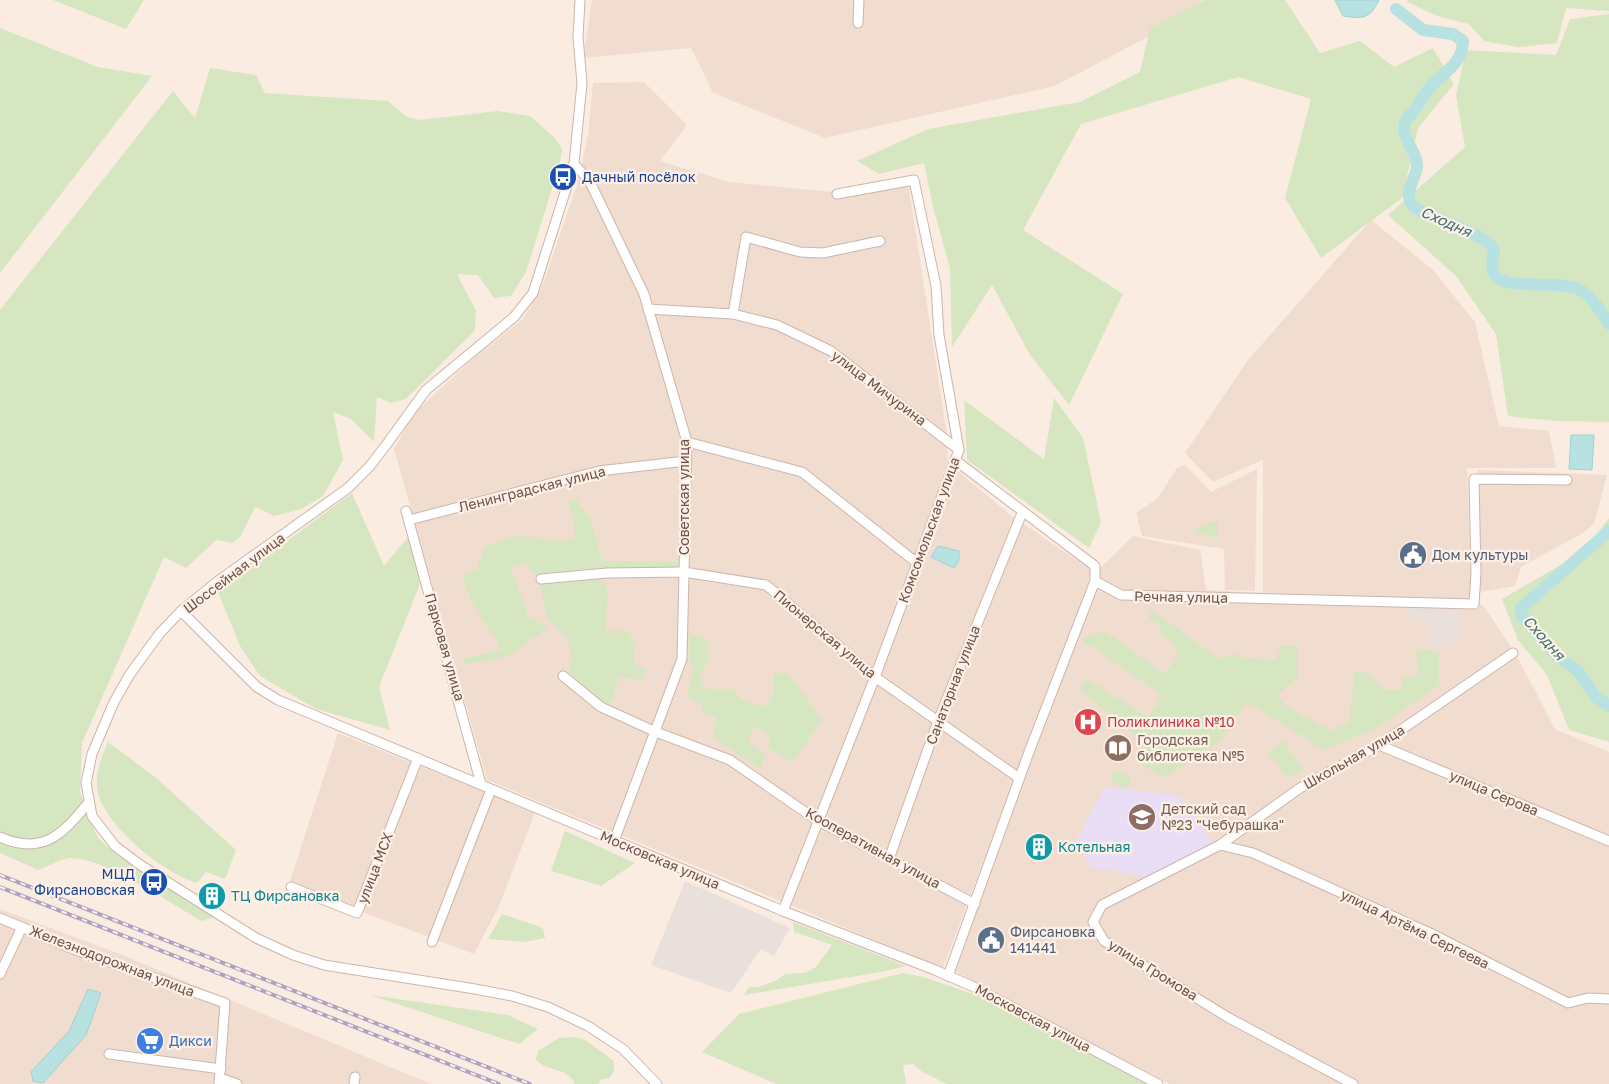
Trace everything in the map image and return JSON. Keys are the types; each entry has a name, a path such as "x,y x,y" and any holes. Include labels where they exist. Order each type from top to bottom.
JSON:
{"street":[{"name":"Шоссейная улица","path":"580,0 578,28 582,103 574,164 533,293 514,317 426,390 370,466 348,488 218,581 181,612 146,649 114,702 87,771 86,783 92,816 115,846 256,938 293,955 324,964 512,996 548,1007 588,1026 616,1044 657,1084"},
{"path":"858,23 859,0"},
{"name":"Советская улица","path":"574,164 588,180 644,294 687,442 682,659 614,841"},
{"name":"Комсомольская улица","path":"783,911 875,676 959,450 939,335 936,286 914,180 837,194"},
{"path":"733,314 746,237 800,252 823,254 880,241"},
{"name":"улица Мичурина","path":"648,309 733,314 778,325 832,351 959,450"},
{"path":"687,442 802,472 917,563"},
{"path":"948,976 1019,778 1095,582 1095,566 1022,513 955,460"},
{"name":"Ленинградская улица","path":"407,515 599,471 686,461"},
{"name":"Речная улица","path":"1095,582 1121,595 1474,604 1476,573 1474,479 1567,480"},
{"name":"Санаторная улица","path":"889,858 938,721 1022,513"},
{"name":"Парковая улица","path":"407,515 481,784"},
{"name":"Пионерская улица","path":"541,580 608,573 684,572 766,585 875,676 1019,778"},
{"name":"Московская улица","path":"181,612 256,688 278,700 783,911 974,987 1158,1084"},
{"name":"Школьная улица","path":"1220,845 1300,788 1379,745 1513,653"},
{"name":"Кооперативная улица","path":"564,676 601,707 656,732 730,760 818,821 975,904"},
{"name":"улица Серова","path":"1379,745 1609,841"},
{"name":"улица МСХ","path":"291,887 357,912 418,758"},
{"path":"432,942 490,792 493,790"},
{"path":"0,837 18,845 50,840 69,826 89,802"},
{"name":"улица Артёма Сергеева","path":"1220,845 1253,853 1430,933 1568,1003 1588,998 1609,999"},
{"name":"улица Громова","path":"1220,845 1102,904 1093,922 1104,941 1229,1018 1353,1084"},
{"name":"Железнодорожная улица","path":"0,918 92,956 225,1003 220,1077"},
{"path":"0,974 22,927"},
{"path":"109,1054 220,1077 237,1084"}],"shaded area":[{"path":"592,0 1203,0 1151,35 1055,86 825,138 713,93 691,48 583,58"},
{"path":"644,82 687,125 660,161 729,182 834,192 907,176 947,435 948,463 1012,516 1090,569 1088,585 943,968 487,780 394,449 414,413 476,356 522,320 541,290 577,185 588,135 593,83"},
{"path":"1371,220 1433,270 1475,322 1499,426 1549,431 1556,468 1467,468 1472,598 1485,608 1517,656 1555,729 1609,752 1609,1084 1170,1084 953,970 1099,569 1133,536 1200,550 1206,590 1263,593 1263,460 1213,482 1185,453 1248,360"},
{"path":"1185,465 1211,492 1257,469 1255,591 1225,590 1224,549 1142,536 1136,513 1158,498 1177,468"},
{"path":"1478,470 1607,475 1594,524 1583,533 1521,567 1515,586 1480,592"},
{"path":"1407,607 1459,608 1460,638 1430,649 1429,621 1408,620"},
{"path":"338,733 535,813 499,906 474,954 298,888 290,881"},
{"name":"Детский сад №23 \"Чебурашка\"","path":"1105,787 1180,796 1214,844 1148,877 1090,867 1077,839"},
{"path":"685,881 790,928 774,956 761,949 731,993 651,965"},
{"path":"0,909 120,954 431,1084 0,1084"}],"green space":[{"path":"53,0 144,0 126,29"},
{"path":"1205,0 1285,0 1320,53 1360,41 1394,67 1433,48 1454,84 1418,128 1402,198 1321,258 1285,198 1311,99 1238,77 1081,124 1023,230 1123,294 1069,405 1030,355 992,285 952,347 950,268 933,207 924,163 879,174 857,161 928,129 1080,102 1140,72 1150,28"},
{"path":"1408,0 1609,0 1609,11 1566,8 1557,43 1519,47 1484,41 1469,24 1437,16 1407,2"},
{"path":"1609,14 1609,422 1555,421 1508,416 1496,334 1456,276 1388,215 1465,147 1456,95 1466,50 1556,55 1570,19"},
{"path":"0,28 98,67 152,76 0,273"},
{"path":"210,68 256,75 265,93 388,101 407,117 420,120 498,111 530,116 555,138 562,149 560,163 526,272 511,296 494,298 478,275 457,274 476,311 475,330 406,399 391,403 377,397 374,442 351,419 333,412 343,460 323,496 301,509 274,516 255,507 241,536 233,543 216,540 186,568 164,557 82,743 80,792 98,838 118,856 214,917 202,921 137,883 100,865 70,858 63,859 38,870 0,853 0,310 173,91 195,118"},
{"path":"1054,398 1083,438 1101,522 1089,548 967,460 964,400 1044,459"},
{"path":"352,493 384,566 408,537 422,579 379,687 390,730 316,709 260,676 240,646 218,592"},
{"path":"576,499 592,521 602,561 679,562 679,570 599,568 534,575 526,563 511,567 529,618 548,627 511,655 464,665 462,659 500,650 496,640 473,603 462,577 477,569 485,546 522,535 559,542 575,538 574,519 568,500"},
{"path":"1609,518 1609,742 1569,730 1547,675 1518,640 1502,599 1583,552"},
{"path":"1211,522 1218,522 1217,538 1196,533 1195,530"},
{"path":"595,577 605,584 608,592 605,631 628,631 636,644 633,663 647,670 641,681 619,676 612,702 604,704 568,672 572,656 567,637 548,620 539,583"},
{"path":"1152,610 1221,660 1232,653 1240,657 1276,660 1281,646 1297,646 1298,677 1276,696 1288,707 1331,731 1350,721 1354,672 1366,672 1386,690 1400,690 1402,678 1418,675 1416,649 1439,651 1439,685 1379,727 1324,750 1247,702 1220,742 1164,778 1135,761 1144,743 1079,689 1086,678 1148,717 1160,699 1158,692 1080,639 1105,631 1165,674 1177,657 1176,646 1160,633 1161,627 1148,617"},
{"path":"689,633 707,640 709,660 700,676 705,689 734,689 742,700 765,707 774,692 774,673 788,673 822,720 792,763 768,748 770,735 754,726 748,741 766,755 761,769 714,738 716,718 701,710 701,704 687,696 693,667 689,660"},
{"path":"1283,741 1303,768 1288,779 1268,752"},
{"path":"108,742 155,777 236,850 225,879 206,872 197,883 183,878 151,858 121,830 109,815 101,800 97,786 98,769"},
{"path":"1114,770 1132,777 1127,789 1110,781"},
{"path":"565,831 635,863 601,886 551,871"},
{"path":"502,914 543,928 545,938 525,942 488,939"},
{"path":"793,922 906,966 881,972 744,995 749,987 759,987 775,981 785,974 805,973 816,967 832,945 794,932"},
{"path":"903,973 923,977 976,995 1148,1084 947,1084 921,1071 913,1064 903,1065 906,1084 776,1084 702,1052 739,1014"},
{"path":"370,995 508,1015 538,1029 519,1044"},
{"path":"576,1037 585,1040 614,1061 614,1070 610,1078 602,1079 598,1084 575,1084 567,1074 545,1066 536,1059 538,1051 559,1038"}],"water":[{"path":"1335,0 1379,0 1369,14 1356,17 1343,16"},
{"path":"1571,435 1594,435 1592,470 1569,469"},
{"path":"938,546 959,551 959,560 954,568 931,557"},
{"path":"88,989 101,993 86,1035 43,1083 33,1081 31,1072 69,1031"}],"waterway":[{"name":"Сходня","path":"1396,9 1423,30 1453,34 1463,41 1457,60 1428,89 1405,123 1405,134 1417,161 1409,194 1411,203 1426,214 1463,229 1486,241 1494,249 1492,269 1498,278 1520,284 1573,287 1582,291 1590,298 1609,324"},
{"name":"Сходня","path":"1609,531 1521,608 1521,615 1557,656 1578,671 1596,697 1609,706"}],"railway":[{"path":"0,875 530,1084"},
{"path":"0,887 499,1084"}],"place":[{"name":"Дачный посёлок","path":"563,177"},
{"name":"Дом культуры","path":"1413,555"},
{"name":"Поликлиника №10","path":"1088,722"},
{"name":"Городская библиотека №5","path":"1118,748"},
{"name":"Детский сад №23 \"Чебурашка\"","path":"1142,817"},
{"name":"Котельная","path":"1039,847"},
{"name":"МЦД Фирсановская","path":"154,882"},
{"name":"ТЦ Фирсановка","path":"212,896"},
{"name":"Фирсановка 141441","path":"991,940"},
{"name":"Дикси","path":"150,1041"}]}
